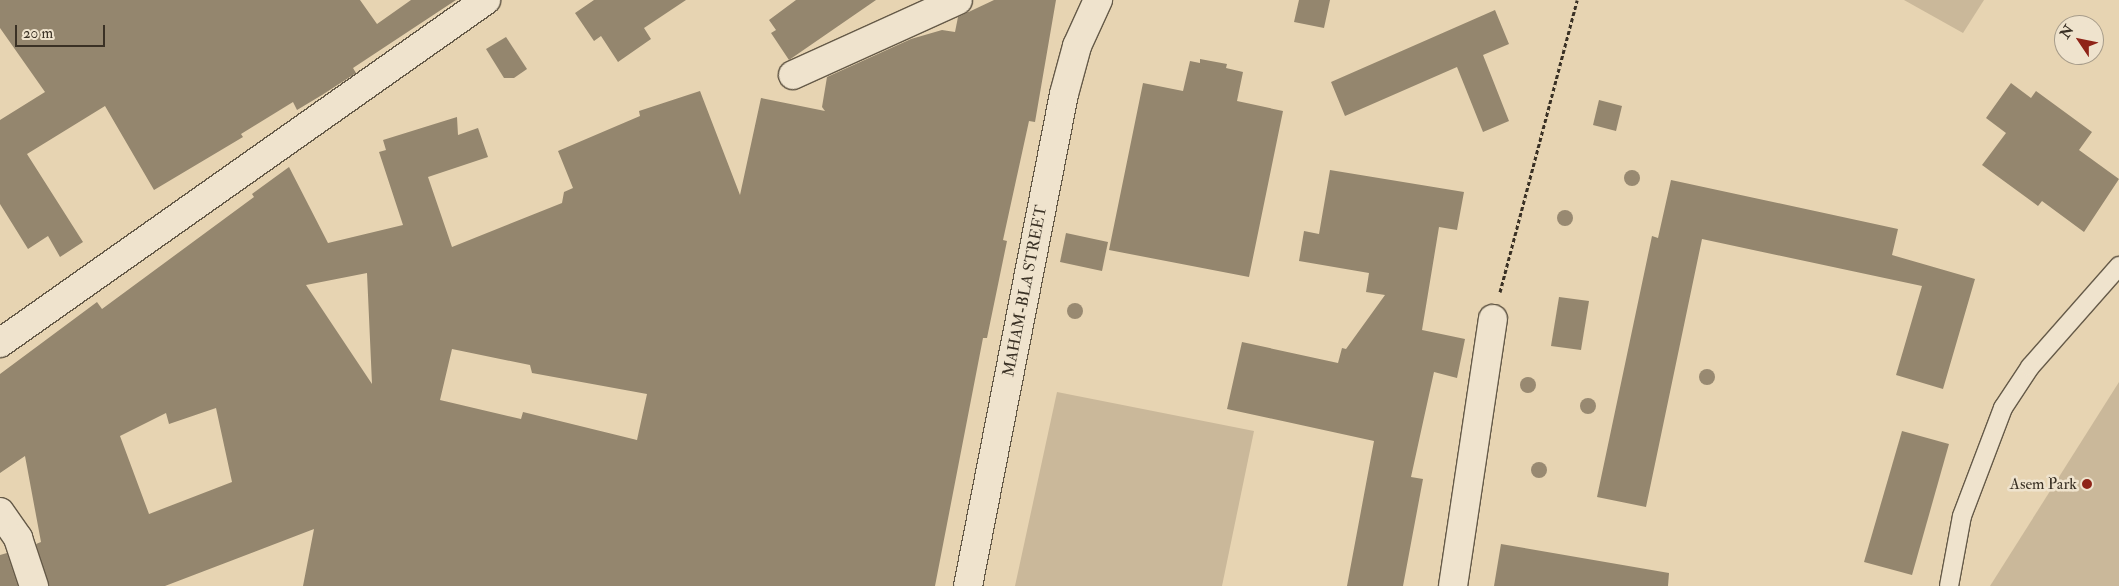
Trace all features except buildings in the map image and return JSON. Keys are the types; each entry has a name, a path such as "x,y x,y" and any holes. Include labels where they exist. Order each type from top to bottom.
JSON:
{"street":[{"path":"0,343 486,0"},
{"path":"793,76 958,0"},
{"name":"MAHAM-BLA STREET","path":"968,586 1064,94 1077,46 1098,0"},
{"path":"1453,586 1493,320"},
{"path":"0,512 18,538 34,586"}],"lane":[{"path":"1949,586 1962,516 2004,408 2030,367 2119,266"}],"path":[{"path":"1493,320 1577,0"}],"shaded area":[{"path":"1904,0 1984,0 1963,33"},
{"name":"Asem Park","path":"2119,382 2119,586 1990,586"},
{"path":"1057,392 1254,431 1222,586 1015,586"}],"place":[{"name":"Asem Park","path":"2087,484"}]}
